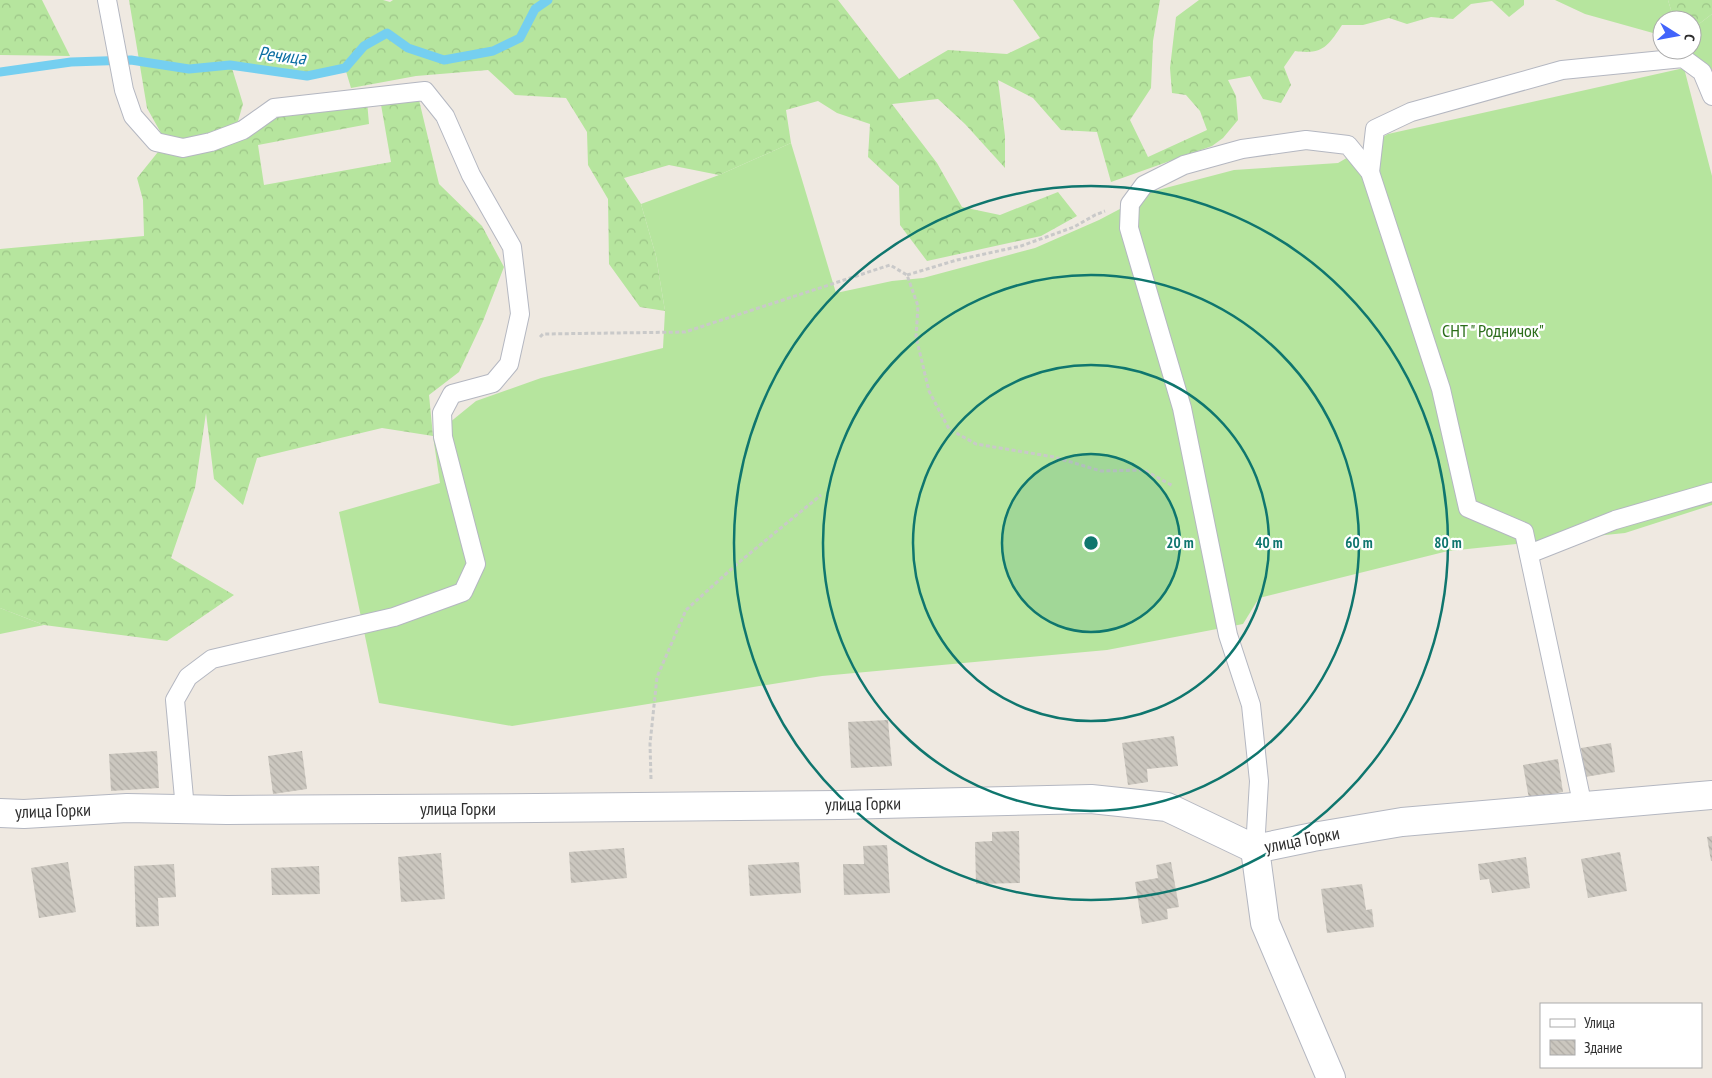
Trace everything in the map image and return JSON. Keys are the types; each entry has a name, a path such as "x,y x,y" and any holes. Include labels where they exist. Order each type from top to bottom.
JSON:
{"street":[{"name":"улица Горки","path":"0,813 24,814 127,808 287,810 652,807 1091,799 1167,807 1255,849 1402,822 1712,796"},
{"path":"1255,849 1266,923 1331,1078"}],"lane":[{"path":"107,0 124,90 133,116 156,142 183,148 211,142 243,130 274,108 425,90 445,116 471,175 512,247 520,314 509,364 493,383 452,394 442,413 443,437 476,564 463,592 394,617 212,659 188,677 176,700 185,809"},
{"path":"1370,172 1375,129 1412,112 1562,70 1683,58 1702,72 1712,96"},
{"path":"1255,849 1259,781 1251,705 1228,635 1182,408 1129,228 1130,204 1144,185 1184,165 1242,149 1306,140 1348,145 1370,172 1441,389 1468,508 1524,532 1583,807"},
{"path":"1529,554 1615,520 1712,492"}],"path":[{"path":"907,275 957,260 1021,246 1074,228 1095,215 1113,209 1130,218"},
{"path":"509,364 543,334 685,332 890,265 907,275 918,306 916,337 928,391 949,429 976,444 1054,457 1101,470 1144,470 1178,489"},
{"path":"652,807 650,744 657,677 686,610 738,563 821,495"}],"green space":[{"path":"0,0 42,0 70,56 0,55"},
{"path":"129,0 383,0 390,2 393,0 838,0 899,79 948,50 1007,54 1040,38 1013,0 1160,0 1153,41 1151,88 1130,120 1148,157 1207,130 1200,111 1186,95 1172,93 1170,68 1176,17 1199,0 1524,0 1524,5 1509,17 1492,1 1471,4 1453,19 1431,17 1407,24 1389,18 1363,25 1342,25 1324,47 1312,52 1295,51 1284,67 1291,85 1281,103 1263,99 1250,76 1228,80 1236,96 1238,120 1223,138 1212,146 1111,182 1097,132 1061,130 1033,98 998,80 1005,136 1005,168 965,124 938,99 892,104 937,163 962,207 1000,215 1058,192 1077,216 1041,236 927,261 900,225 899,186 868,157 870,124 837,113 818,101 786,110 791,143 719,175 669,165 624,178 641,204 656,256 665,311 640,307 609,264 608,199 588,165 587,132 566,98 515,95 488,70 416,76 351,88 345,68 307,76 231,65 243,104 234,135 259,111 367,101 369,124 258,145 264,185 391,162 380,99 419,100 439,184 482,226 504,267 483,321 459,372 429,395 433,436 382,428 257,458 243,505 214,479 206,413 195,488 171,558 234,595 167,641 44,625 0,608 0,249 144,236 143,200 137,178 166,142 147,108"},
{"path":"1555,0 1668,0 1671,10 1652,10 1652,33 1585,14"},
{"path":"1668,0 1712,0 1712,14 1702,22 1702,10 1671,10"},
{"path":"1712,14 1712,70 1698,60 1702,60 1702,22"},
{"name":"СНТ \" Родничок\"","path":"1684,68 1712,176 1712,505 1625,533 1448,551 1259,598 1243,624 1107,650 822,676 512,726 379,703 339,512 440,483 433,436 476,401 541,378 663,348 665,311 656,256 641,204 719,175 791,143 836,293 892,281 923,278 1035,248 1099,220 1154,191 1234,170 1338,163 1388,134"},
{"path":"0,608 44,625 0,634"}],"building":[{"path":"888,720 892,766 851,768 848,722"},
{"path":"1174,736 1178,766 1147,769 1148,782 1128,785 1122,743"},
{"path":"1611,743 1615,772 1585,777 1581,748"},
{"path":"157,751 159,788 111,791 109,754"},
{"path":"302,751 307,789 273,794 268,756"},
{"path":"1558,759 1563,792 1529,799 1523,765"},
{"path":"1019,831 1020,883 976,884 975,842 992,841 992,832"},
{"path":"1712,836 1712,861 1711,861 1707,837"},
{"path":"887,845 890,893 844,895 843,864 864,864 863,846"},
{"path":"624,848 627,878 571,883 569,852"},
{"path":"1620,852 1627,891 1588,898 1581,859"},
{"path":"441,853 445,899 401,902 398,857"},
{"path":"1526,857 1530,888 1492,893 1489,879 1480,880 1478,864"},
{"path":"68,862 76,912 39,918 31,868"},
{"path":"799,862 801,893 750,896 748,865"},
{"path":"1171,862 1179,907 1167,909 1168,919 1142,924 1135,882 1158,878 1156,865"},
{"path":"174,864 176,897 158,898 159,926 136,927 134,866"},
{"path":"319,866 320,894 272,895 271,868"},
{"path":"1362,884 1366,910 1372,909 1374,927 1327,933 1321,889"}],"waterway":[{"name":"Речица","path":"0,72 71,62 131,60 189,69 230,65 307,76 345,68 364,46 387,33 408,48 444,60 493,51 520,38 535,9 548,0"}]}
